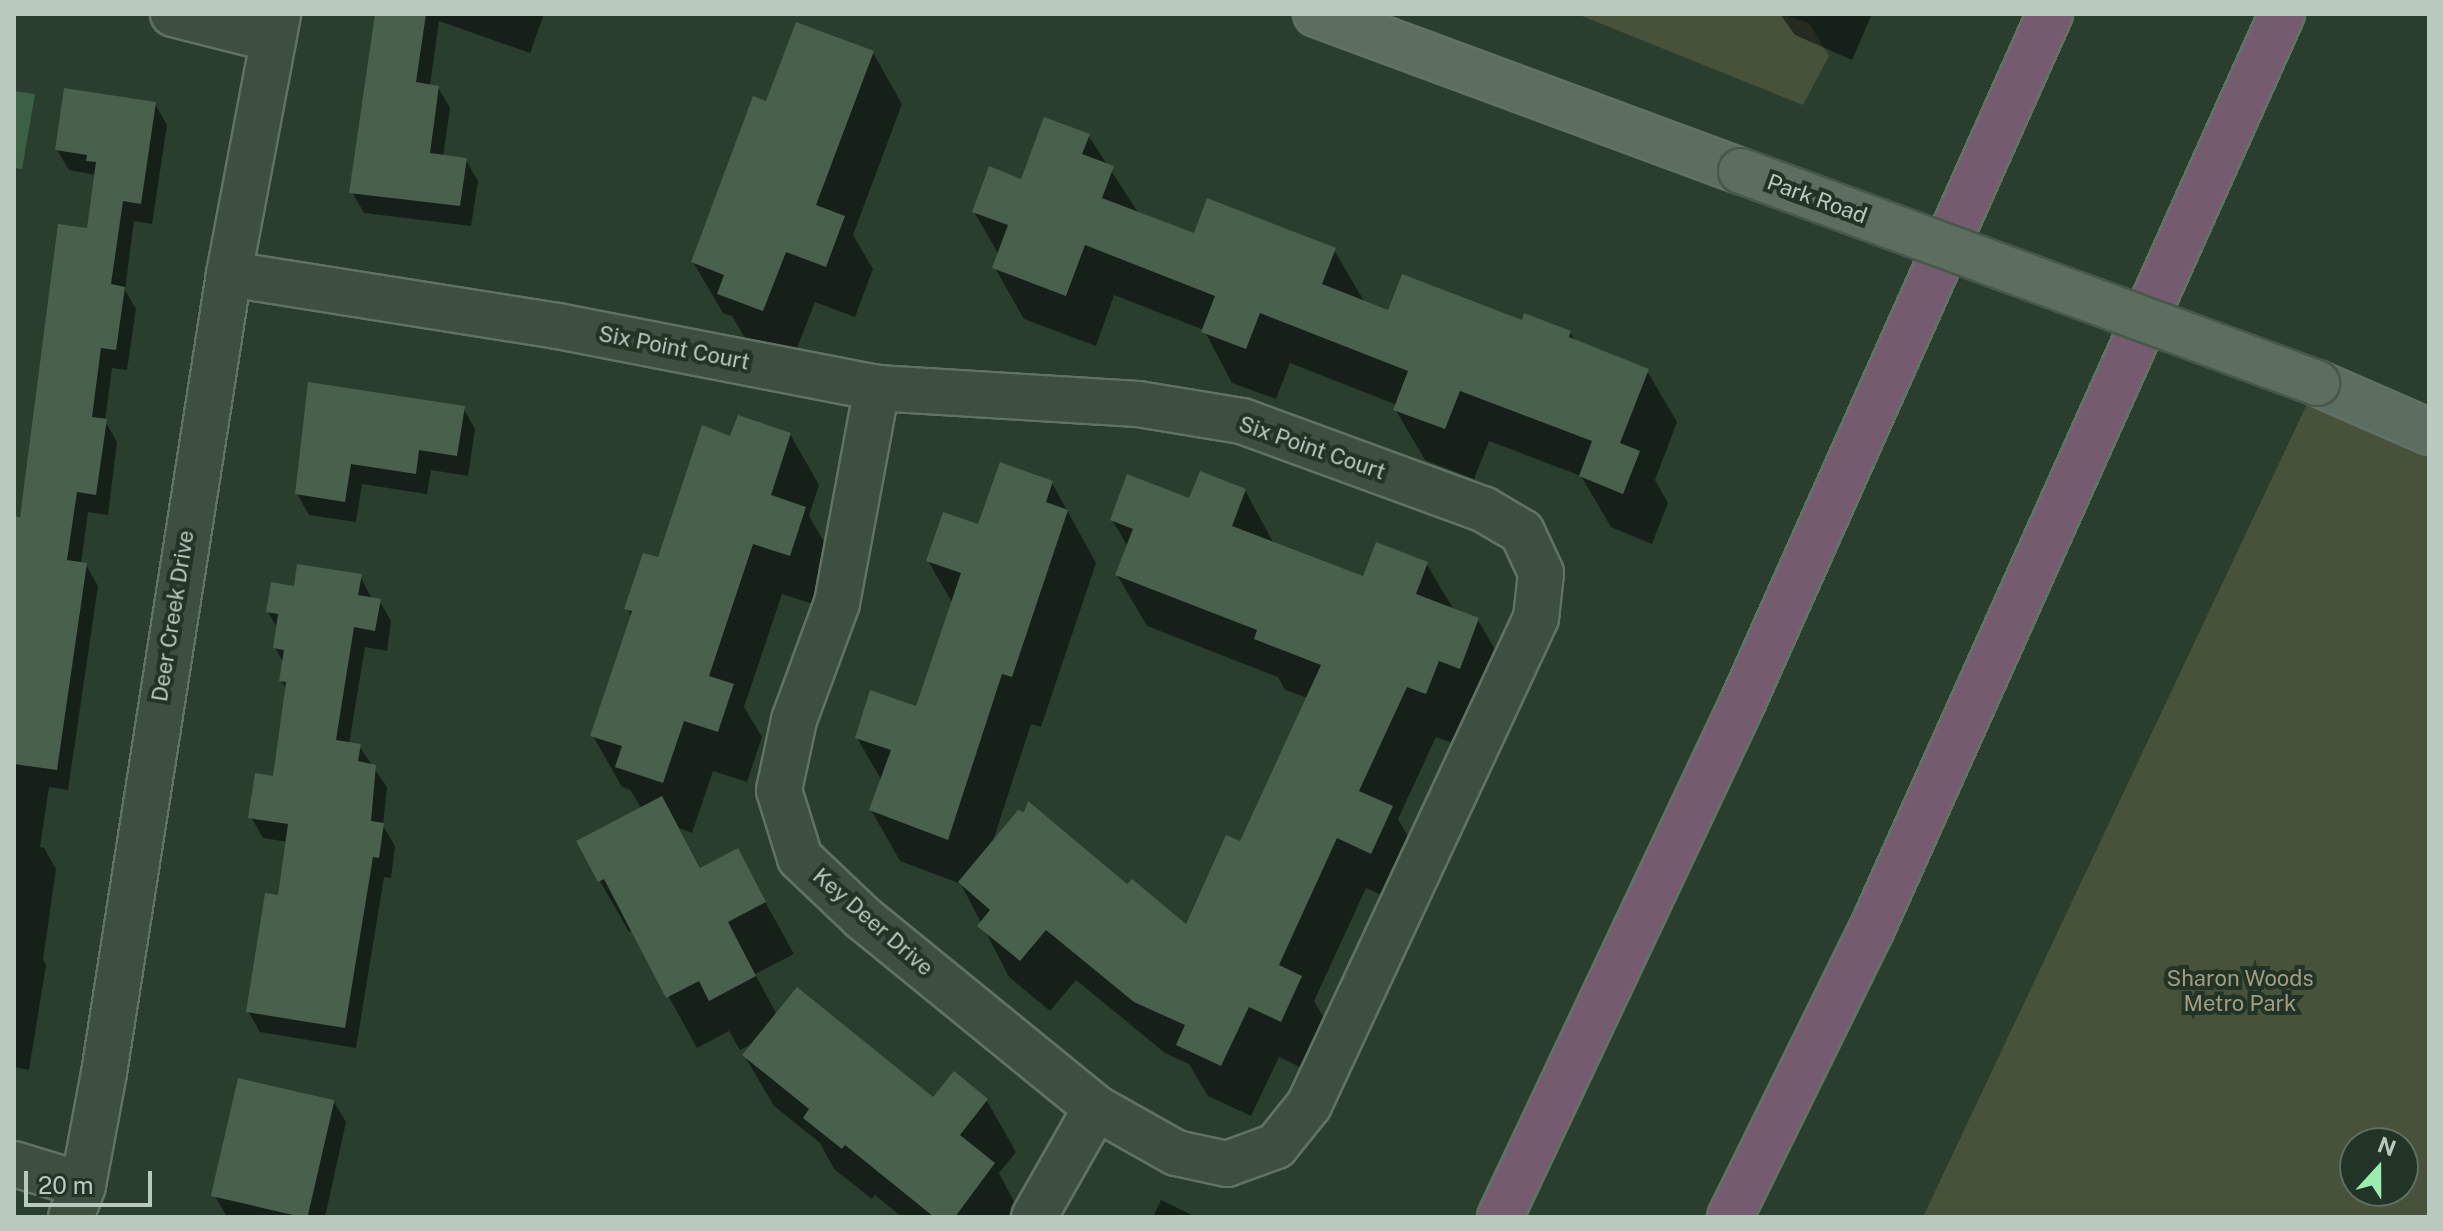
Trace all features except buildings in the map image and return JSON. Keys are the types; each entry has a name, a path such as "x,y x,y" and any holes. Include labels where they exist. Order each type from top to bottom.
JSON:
{"highway":[{"path":"1500,1217 1742,704 2050,14"},
{"path":"1730,1217 1870,933 2282,14"}],"main road":[{"name":"Park Road","path":"1316,14 2317,383 2429,432"}],"street":[{"path":"173,14 275,26"},
{"name":"Deer Creek Drive","path":"77,1201 104,1073 229,274 275,26"},
{"name":"Six Point Court","path":"229,274 558,326 877,388 1138,404 1242,421 1483,509 1522,532 1541,573 1536,618 1309,1105 1276,1146"},
{"name":"Key Deer Drive","path":"877,388 837,603 794,720 779,790 800,858 863,918 1096,1108 1176,1153 1227,1164 1276,1146"},
{"path":"1034,1217 1096,1108"},
{"path":"14,1164 77,1201"}],"green space":[{"path":"1577,14 1781,14 1809,23 1829,56 1803,105"},
{"name":"Sharon Woods Metro Park","path":"2317,383 2429,432 2429,1217 1923,1217"}],"shaded area":[{"path":"14,91 35,94 22,169 14,168"}]}
